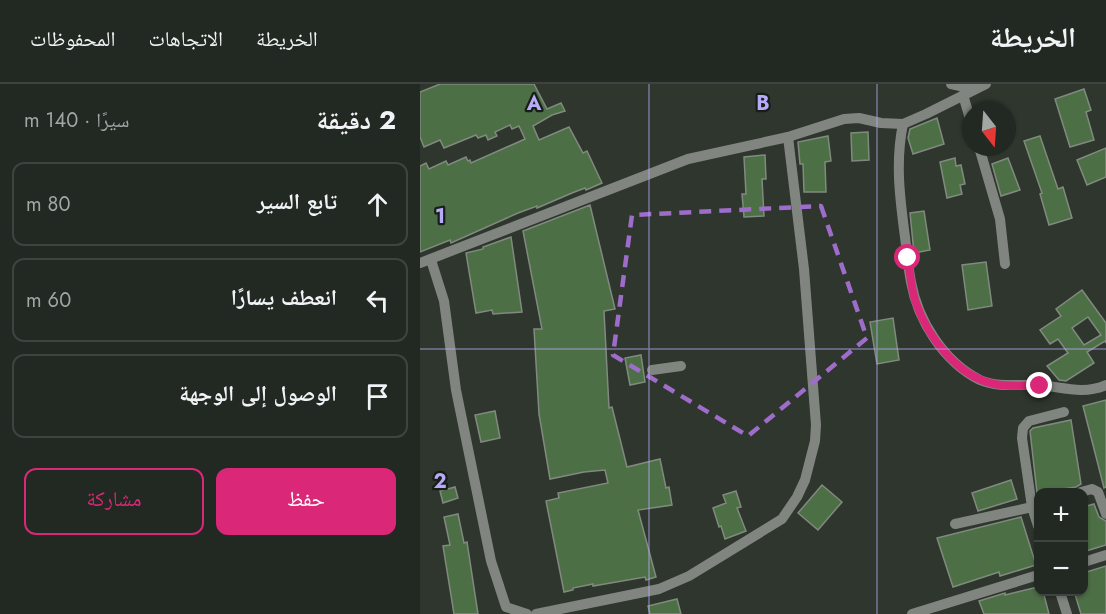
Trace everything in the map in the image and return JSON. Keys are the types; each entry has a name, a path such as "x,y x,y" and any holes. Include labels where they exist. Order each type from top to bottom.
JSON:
{"street":[{"path":"951,84 974,89"},
{"path":"527,614 506,607 490,561 456,390 444,301 426,262 660,168 721,150 788,137 851,118 903,124 986,84"},
{"path":"963,95 965,102"},
{"path":"903,124 898,146 898,174 911,282 916,304 939,346 969,373 995,384 1077,390 1091,390 1106,385"},
{"path":"536,614 658,589 689,576 782,519 797,497 805,480 815,441 816,425 804,269 788,137"},
{"path":"982,156 1000,219 1005,264"},
{"path":"652,370 681,366"},
{"path":"1034,500 1023,428 1029,422 1064,412"},
{"path":"1088,490 1092,489 1098,492 1106,514"},
{"path":"955,524 1034,506"},
{"path":"1088,560 1106,555"},
{"path":"912,614 1034,576"},
{"path":"1062,596 1067,614"}],"highlighted area":[{"path":"821,206 867,338 748,436 613,355 632,215"}],"building":[{"path":"440,84 534,84 547,109 561,103 565,111 552,115 533,126 539,140 569,127 583,153 587,151 602,183 518,213 451,243 450,240 420,252 420,166 426,163 429,169 446,161 448,165 466,157 471,163 525,139 519,126 512,129 510,125 495,132 497,136 488,140 486,135 478,138 476,135 444,148 440,140 424,147 420,137 420,92"},
{"path":"1084,89 1091,110 1086,112 1094,140 1070,147 1055,99"},
{"path":"937,118 944,144 913,154 908,138 910,129"},
{"path":"868,132 869,160 852,161 851,133"},
{"path":"828,136 831,161 825,162 826,192 804,192 803,164 800,164 798,142"},
{"path":"1040,136 1058,189 1063,187 1072,218 1049,225 1040,194 1042,193 1024,141"},
{"path":"1106,148 1106,177 1087,185 1077,160"},
{"path":"765,155 766,179 762,179 764,216 744,217 742,194 746,194 744,157"},
{"path":"955,158 956,166 961,165 965,184 960,185 962,194 947,198 940,162"},
{"path":"1008,158 1020,190 1001,196 992,164"},
{"path":"590,205 615,309 604,311 609,408 612,407 627,467 660,459 672,505 638,510 656,577 593,586 593,584 564,592 546,501 559,498 558,493 608,483 605,470 550,479 539,414 534,329 542,329 523,231"},
{"path":"924,211 930,250 914,253 910,213"},
{"path":"511,237 522,312 493,314 492,310 476,313 466,253 483,249 483,247"},
{"path":"986,262 992,306 968,310 962,265"},
{"path":"1082,290 1106,323 1106,343 1105,341 1087,352 1094,363 1066,381 1059,380 1047,366 1068,353 1058,339 1050,344 1040,330 1061,316 1056,309","holes":["1088,317 1101,335 1084,345 1072,328"]},
{"path":"893,318 899,360 877,364 870,322"},
{"path":"641,355 645,382 630,385 625,358"},
{"path":"1106,400 1106,487 1104,488 1083,406"},
{"path":"495,411 500,438 481,442 475,415"},
{"path":"1071,420 1081,484 1070,488 1036,488 1030,431 1033,428"},
{"path":"1011,480 1017,499 978,511 972,493"},
{"path":"822,485 842,502 818,530 798,513"},
{"path":"455,487 458,498 443,503 440,491"},
{"path":"736,491 741,507 737,508 746,531 725,539 713,508 726,503 723,495"},
{"path":"1094,504 1099,517 1106,521 1106,545 1088,550 1088,542 1088,506"},
{"path":"458,514 464,543 467,542 478,614 454,614 443,546 450,545 444,517"},
{"path":"1021,517 1034,559 1034,566 1000,576 999,572 953,587 937,538"},
{"path":"1106,566 1106,614 1081,614 1076,596 1088,596 1088,571"},
{"path":"1034,588 1034,596 1044,596 1049,614 984,614 979,601 1005,593 1005,595"},
{"path":"677,599 681,614 650,614 648,606"}],"route":[{"path":"908,258 916,304 939,346 954,361 969,373 995,384 1040,386"}]}
